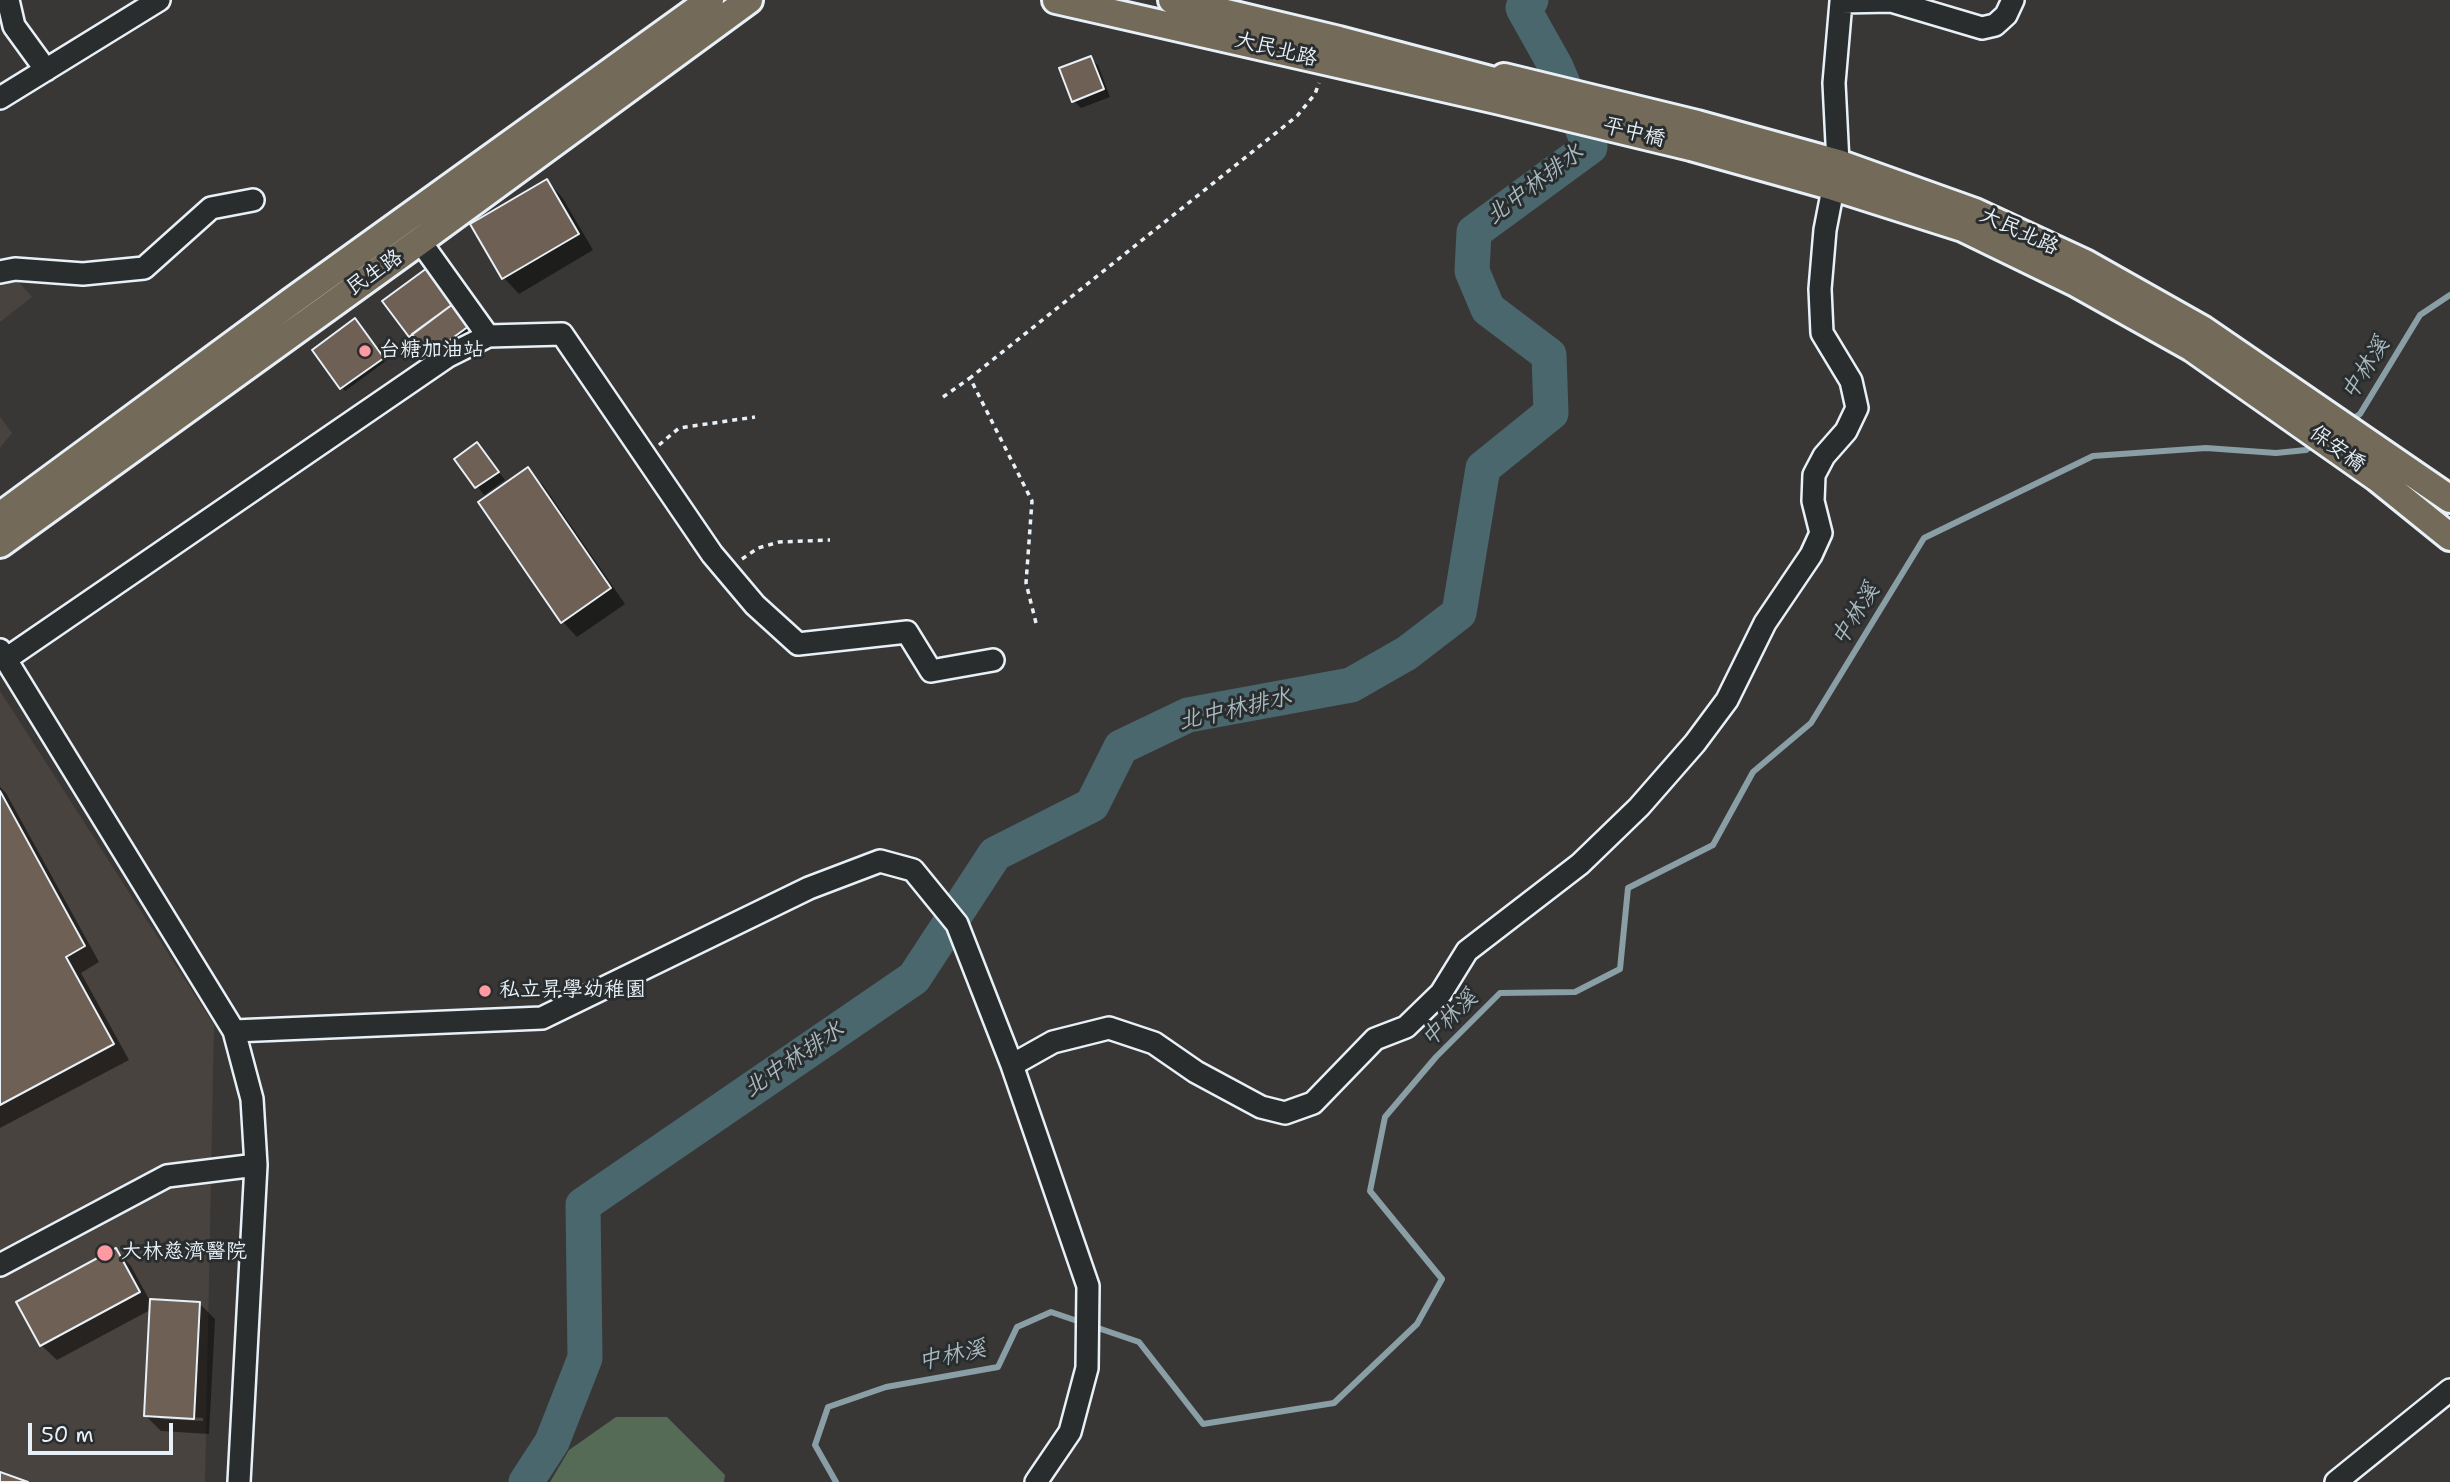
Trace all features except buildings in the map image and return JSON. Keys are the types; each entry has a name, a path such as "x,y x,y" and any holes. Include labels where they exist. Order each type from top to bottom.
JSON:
{"main road":[{"name":"民生路","path":"0,516 292,301 710,0"},
{"name":"民生路","path":"0,544 749,0"},
{"name":"大民北路","path":"1056,0 1327,62 1500,88 1498,82 1172,0"},
{"name":"平中橋","path":"1500,88 1694,136"},
{"name":"大民北路","path":"1694,136 1975,212 2085,262 2202,329 2305,412"},
{"name":"保安橋","path":"2305,412 2384,468"},
{"path":"2384,468 2450,499"},
{"path":"2384,468 2443,532"}],"street":[{"path":"0,5 9,0 14,26 46,70"},
{"path":"0,99 159,0"},
{"path":"1012,1065 1053,1042 1109,1028 1154,1043 1196,1072 1261,1107 1285,1113 1313,1104 1375,1039 1406,1027 1441,993 1467,951 1580,864 1639,807 1695,743 1727,699 1765,623 1811,555 1821,533 1813,500 1814,475 1824,456 1846,431 1857,408 1851,381 1822,333 1820,289 1825,230 1836,175 1834,83 1841,2 1891,1 1982,28 1995,25 2006,15 2013,0"},
{"path":"0,272 15,269 83,274 144,268 211,208 253,200"},
{"path":"420,241 488,336"},
{"path":"239,1482 256,1165 252,1099 234,1031 3,655 448,356 488,336 562,334 726,570 755,605 798,644 907,632 931,671 993,660"},
{"path":"234,1031 542,1018 809,888 880,861 913,870 957,924 1012,1065 1088,1286 1087,1368 1070,1432 1036,1482"},
{"path":"0,1265 167,1176 256,1165"},
{"path":"2336,1482 2450,1390"}],"path":[{"path":"943,397 1297,116 1315,94 1327,62"},
{"path":"970,378 1032,501 1026,583 1035,623"},
{"path":"645,455 679,428 755,416"},
{"path":"726,570 758,548 779,542 830,540"}],"shaded area":[{"path":"15,278 32,297 0,322 0,281"},
{"path":"0,417 12,433 0,448"},
{"name":"大林慈濟醫院","path":"0,691 214,1025 205,1482 0,1482"}],"green space":[{"path":"616,1417 667,1417 725,1475 724,1482 550,1482 569,1450"}],"waterway":[{"name":"北中林排水","path":"526,1482 552,1442 585,1358 583,1205 914,978 995,854 1092,805 1121,747 1188,715 1351,685 1407,653 1459,613 1483,468 1551,413 1549,355 1488,309 1472,271 1474,232 1590,147 1556,67 1523,8 1531,0"},
{"name":"中林溪","path":"2348,422 2360,414 2420,315 2450,295"},
{"name":"中林溪","path":"836,1482 815,1445 828,1407 886,1387 998,1367 1017,1327 1051,1312 1139,1342 1203,1424 1334,1403 1417,1324 1442,1279 1370,1191 1385,1117 1436,1057 1500,993 1575,992 1620,969 1628,888 1713,845 1753,772 1811,723 1924,538 2093,456 2206,448 2276,453 2306,450 2316,443"}],"place":[{"name":"台糖加油站","path":"365,351"},
{"name":"私立昇學幼稚園","path":"485,991"},
{"name":"大林慈濟醫院","path":"105,1253"}]}
